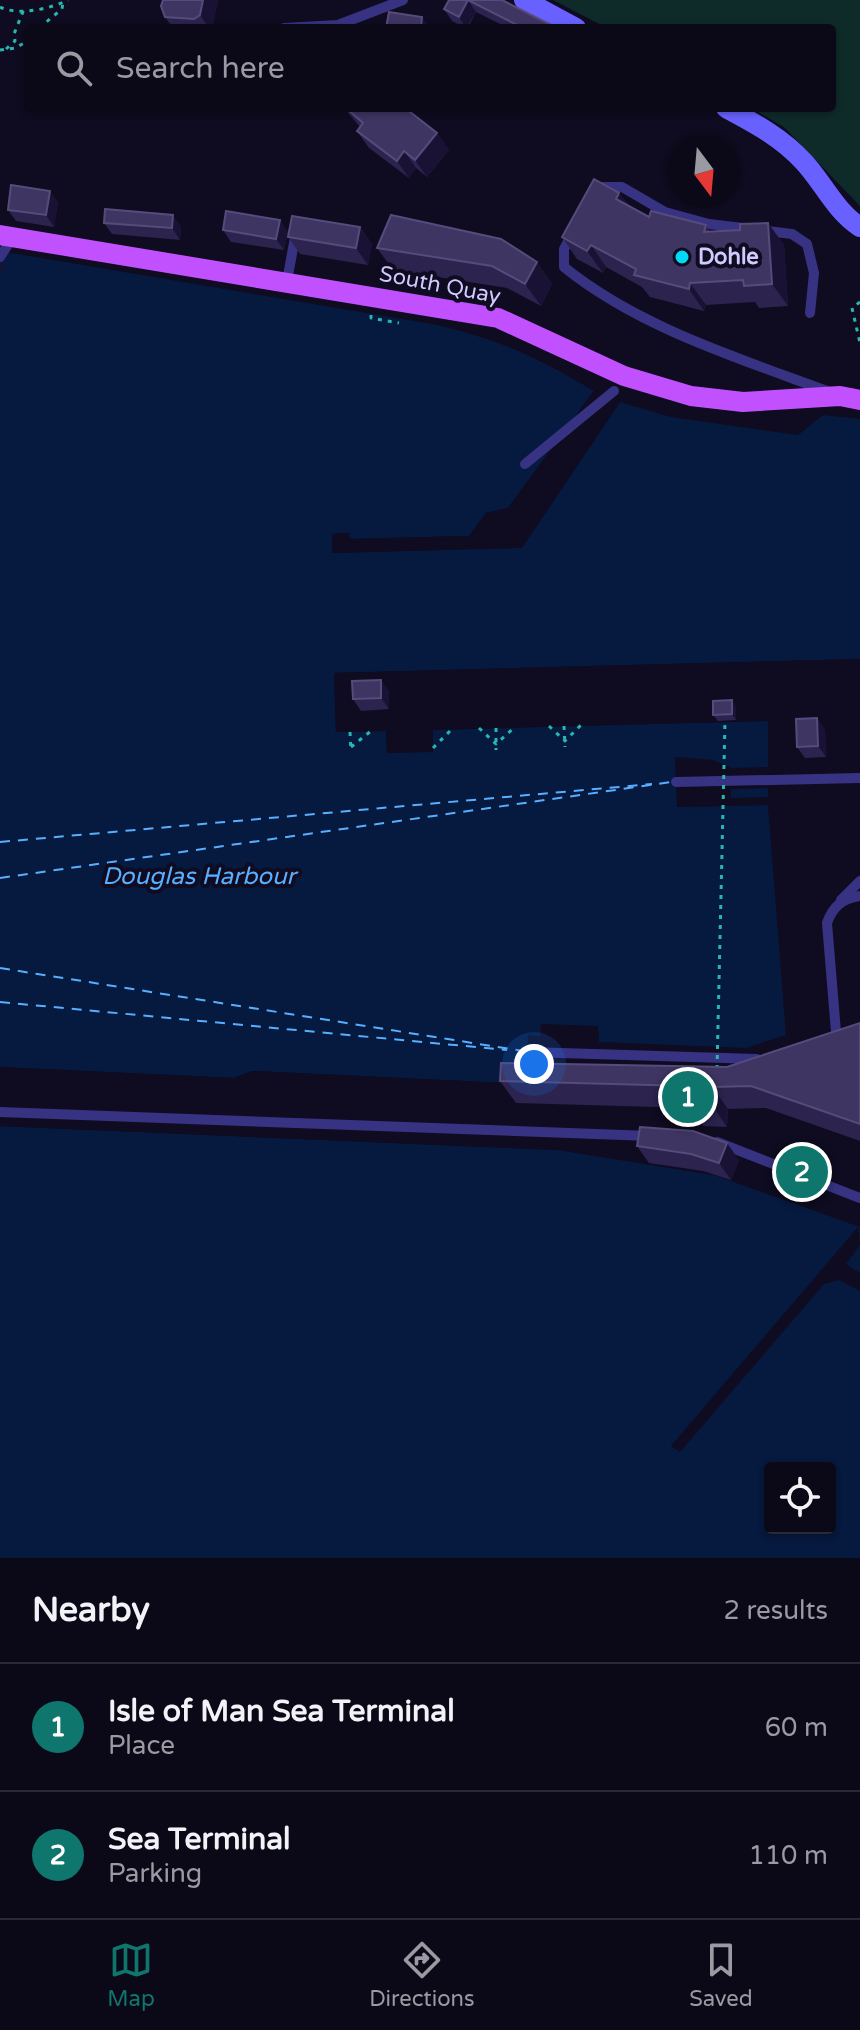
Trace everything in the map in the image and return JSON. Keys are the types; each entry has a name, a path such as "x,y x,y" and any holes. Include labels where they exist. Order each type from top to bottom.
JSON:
{"main road":[{"path":"524,0 569,24"},
{"path":"733,112 770,132 803,160 848,219 860,227"},
{"name":"South Quay","path":"4,245 287,281 498,318 624,376 691,396 743,402 850,398"}],"lane":[{"path":"341,24 403,0"},
{"path":"595,199 603,187 622,187 665,212 709,224 792,234 807,244 814,273 810,313"},
{"path":"287,281 298,221"},
{"path":"580,222 564,249 564,267 588,286 663,327 850,398"},
{"path":"525,464 614,391"},
{"path":"676,782 860,778"},
{"path":"836,1032 827,923 831,910 860,881"},
{"path":"831,910 844,900 860,896"},
{"path":"823,1036 848,1028"},
{"path":"528,1052 752,1060 769,1055"},
{"path":"0,1112 659,1136"},
{"path":"706,1138 860,1198"}],"path":[{"path":"0,7 7,10 46,10 65,1"},
{"path":"44,24 62,9 65,1"},
{"path":"3,50 15,41 14,34 24,9"},
{"path":"3,50 24,42"},
{"path":"860,302 852,308 860,343"},
{"path":"371,314 371,318 399,323"},
{"path":"717,1069 725,721"},
{"path":"565,741 581,725"},
{"path":"549,726 565,741"},
{"path":"564,726 565,747"},
{"path":"496,744 515,727"},
{"path":"479,728 496,744"},
{"path":"496,728 496,750"},
{"path":"433,748 452,729"},
{"path":"350,732 351,750 371,731"}],"green space":[{"path":"553,0 860,0 860,206 784,127 758,112 836,112 836,24 599,24"}],"water":[{"name":"Douglas Harbour","path":"0,251 438,325 519,351 594,391 508,508 486,513 469,536 350,539 348,533 333,534 333,553 522,547 620,402 671,417 798,435 823,415 860,419 860,659 334,673 336,732 386,731 387,752 432,752 432,730 768,721 768,806 786,1035 753,1073 527,1084 252,1071 233,1078 0,1067"},
{"path":"0,1126 558,1150 703,1171 860,1227 860,1558 0,1558"}],"pier":[{"path":"594,391 598,392 511,511 488,516 471,539 350,543 346,537 336,538 336,548 520,544 617,400 620,402 522,548 332,553 332,534 349,533 351,539 469,536 486,513 508,508"},
{"path":"860,659 860,663 338,677 340,728 388,727 391,749 429,748 428,729 432,726 768,717 768,721 433,729 433,752 387,753 386,731 336,732 334,673"},
{"path":"675,757 713,760 732,768 772,767 772,788 731,789 731,798 772,797 772,805 677,807"},
{"path":"541,1024 598,1026 599,1042 746,1048 786,1035 753,1073 527,1088 253,1075 233,1082 0,1071 0,1067 233,1078 252,1071 527,1084 528,1035 540,1036"},
{"path":"0,1122 559,1146 703,1167 719,1176 558,1150 0,1126"},
{"path":"858,1227 860,1245 846,1264 860,1273 860,1291 839,1280 824,1284 680,1452 671,1446"}],"building":[{"path":"163,0 203,0 200,15 194,19 165,17 161,6"},
{"path":"449,0 468,0 459,17 444,9"},
{"path":"468,0 502,0 549,24 515,24"},
{"path":"389,12 422,17 421,24 387,24"},
{"path":"351,112 410,112 437,133 415,160 404,151 397,161 357,131 363,123"},
{"name":"Dohle","path":"594,179 619,193 616,199 649,217 651,211 706,225 704,232 740,230 740,224 768,223 772,284 744,286 743,280 690,283 689,289 634,275 636,269 591,245 587,251 562,237"},
{"path":"11,185 50,191 46,215 8,210"},
{"path":"105,209 173,215 172,228 104,223"},
{"path":"226,211 280,220 276,239 223,230"},
{"path":"391,215 501,239 537,262 525,284 492,266 377,248"},
{"path":"292,216 360,227 356,248 288,237"},
{"path":"381,680 381,698 353,699 352,681"},
{"path":"732,700 732,714 713,715 713,701"},
{"path":"817,718 818,746 797,747 796,719"},
{"path":"860,1023 860,1124 751,1086 712,1087 712,1105 688,1104 688,1086 500,1081 501,1063 727,1067"},
{"path":"640,1127 693,1131 727,1143 719,1163 691,1154 637,1146"}],"ferry route":[{"path":"0,878 671,782"},
{"path":"0,842 652,784"},
{"path":"0,968 523,1051"},
{"path":"0,1002 507,1050"}],"place":[{"name":"Dohle","path":"682,257"},
{"name":"Isle of Man Sea Terminal","path":"688,1097"},
{"name":"Sea Terminal","path":"802,1172"}]}
